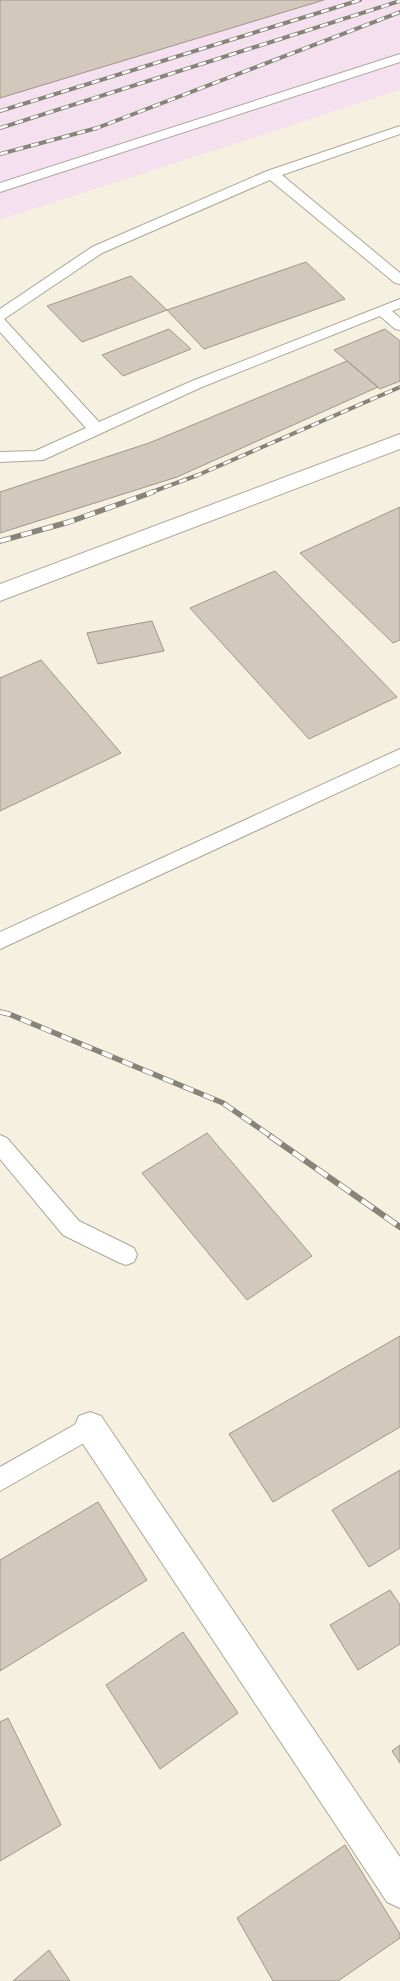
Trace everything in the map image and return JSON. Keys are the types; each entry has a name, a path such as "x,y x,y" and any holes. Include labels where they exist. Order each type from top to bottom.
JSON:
{"street":[{"path":"0,594 400,441"},
{"path":"90,1428 400,1889"}],"lane":[{"path":"0,188 400,58"},
{"path":"0,316 97,250 272,174 400,130"},
{"path":"272,174 400,280"},
{"path":"0,457 37,456 197,384 400,303"},
{"path":"382,310 400,326"},
{"path":"0,323 96,429"},
{"path":"0,941 400,756"},
{"path":"0,1144 71,1228 126,1255"},
{"path":"0,1480 90,1428"}],"shaded area":[{"path":"0,0 400,0 400,90 0,220"}],"building":[{"path":"0,0 324,0 0,98"},
{"path":"306,262 345,299 204,349 167,310"},
{"path":"131,276 167,310 82,342 47,306"},
{"path":"169,329 191,349 123,376 102,355"},
{"path":"385,329 400,341 400,381 380,389 334,350"},
{"path":"347,361 378,387 177,477 0,533 0,492 149,443"},
{"path":"400,507 400,640 393,643 300,553"},
{"path":"275,571 397,697 309,739 190,608"},
{"path":"152,621 164,651 98,664 87,633"},
{"path":"41,660 121,753 0,811 0,678"},
{"path":"207,1133 312,1256 247,1300 142,1173"},
{"path":"400,1336 400,1427 273,1502 229,1434"},
{"path":"400,1470 400,1548 369,1567 332,1510"},
{"path":"98,1502 147,1580 0,1671 0,1560"},
{"path":"390,1590 400,1605 400,1644 358,1670 330,1625"},
{"path":"183,1632 238,1713 160,1769 106,1685"},
{"path":"8,1718 61,1825 0,1861 0,1722"},
{"path":"400,1745 400,1763 392,1751"},
{"path":"345,1845 400,1934 400,1938 338,1981 273,1981 237,1918"},
{"path":"49,1950 70,1981 13,1981"}],"railway":[{"path":"0,111 360,0"},
{"path":"0,128 400,1"},
{"path":"0,154 97,128 400,12"},
{"path":"149,493 198,475 400,387"},
{"path":"0,541 69,522 153,492"},
{"path":"0,1012 9,1014 223,1103 272,1137"},
{"path":"270,1136 400,1227"}]}
